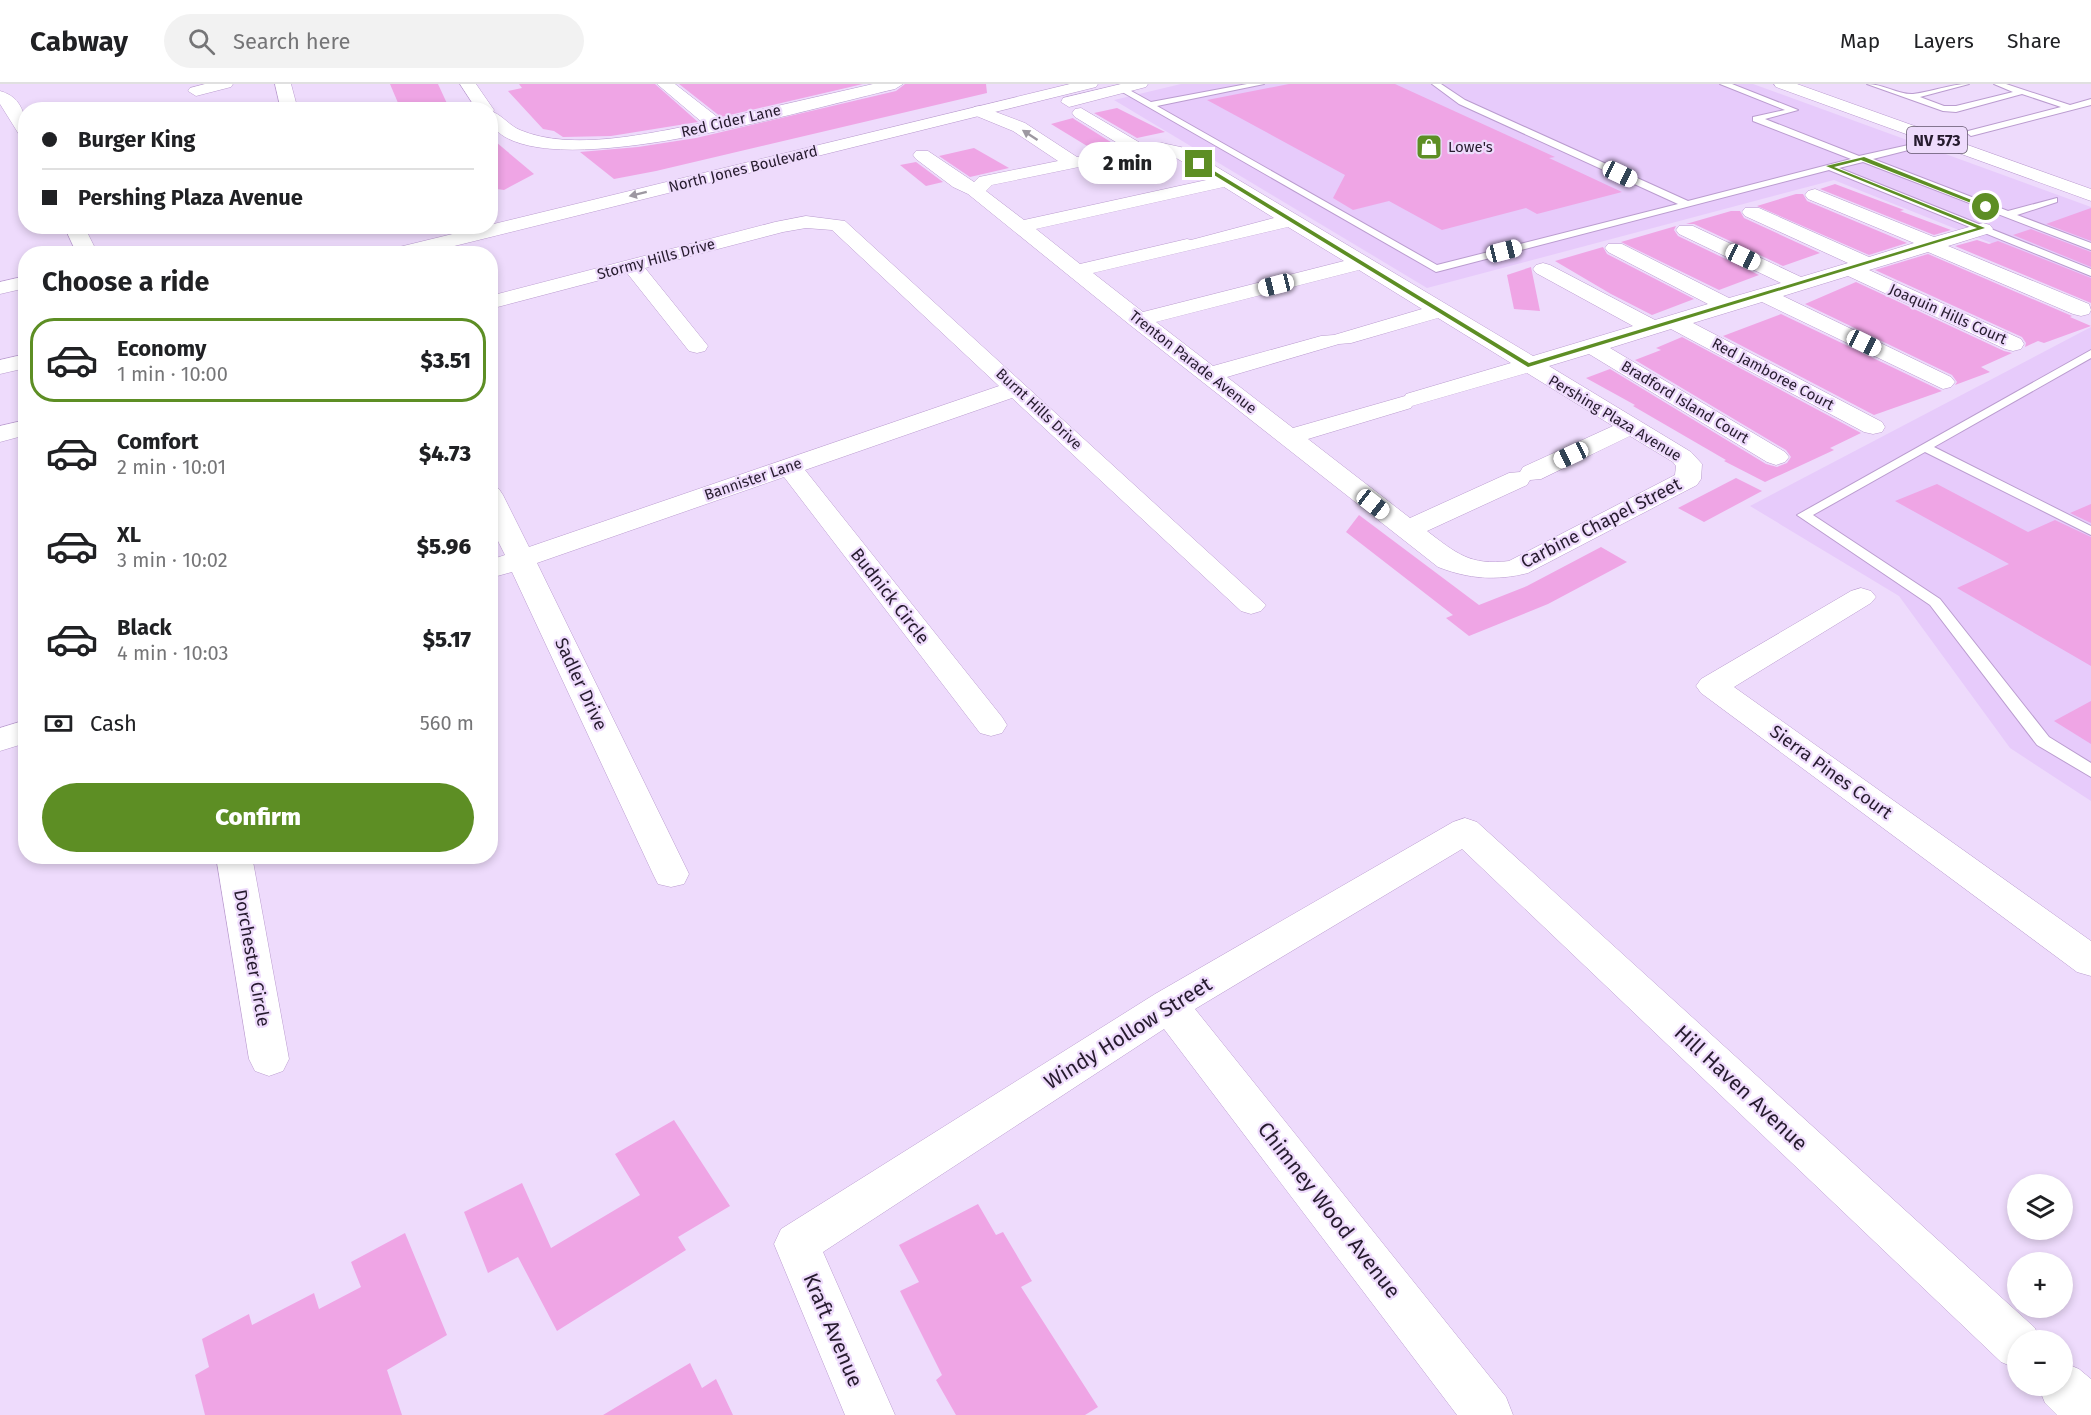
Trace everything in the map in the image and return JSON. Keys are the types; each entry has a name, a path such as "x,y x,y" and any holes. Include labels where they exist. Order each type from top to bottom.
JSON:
{"street":[{"path":"196,91 225,84"},
{"path":"283,84 288,102"},
{"path":"468,84 480,102"},
{"path":"665,84 717,124"},
{"name":"Red Cider Lane","path":"498,124 511,133 566,144 647,140 895,84"},
{"name":"North Jones Boulevard","path":"489,246 988,115 1090,84"},
{"name":"North Jones Boulevard","path":"498,230 988,115 1140,84"},
{"path":"1784,84 1818,89 1930,128 1971,134"},
{"name":"NV 573","path":"1784,84 2091,195"},
{"name":"NV 573","path":"1829,84 2004,145"},
{"path":"4,91 18,118"},
{"path":"1081,113 1140,150"},
{"path":"988,115 1019,127 1075,164"},
{"path":"988,115 1002,131 1054,168"},
{"path":"1937,140 1969,142 2066,174 2091,179"},
{"name":"Pershing Plaza Avenue","path":"1140,150 1170,149 1185,155 1682,457 1689,464"},
{"path":"976,190 986,182 1140,150"},
{"name":"Trenton Parade Avenue","path":"922,155 960,183 976,190 978,194 1407,530 1448,561 1464,568"},
{"path":"1020,227 1227,181"},
{"path":"1815,195 2081,309"},
{"name":"Joaquin Hills Court","path":"1752,212 2013,344"},
{"path":"1076,271 1291,220"},
{"name":"Stormy Hills Drive","path":"498,301 782,226 823,222"},
{"name":"Burnt Hills Drive","path":"823,222 838,225 1251,605"},
{"path":"1288,437 1983,228"},
{"path":"1686,230 1800,284"},
{"name":"North Jones Boulevard","path":"429,246 480,234"},
{"path":"1615,248 1728,306"},
{"path":"1138,320 1361,263"},
{"path":"632,266 697,346"},
{"name":"Red Jamboree Court","path":"1543,269 1873,427"},
{"path":"0,288 18,284"},
{"path":"1765,295 1943,382"},
{"path":"1209,375 1440,311"},
{"path":"0,350 18,345"},
{"name":"Bradford Island Court","path":"1593,347 1776,457"},
{"path":"0,368 18,363"},
{"name":"Bannister Lane","path":"498,567 1016,387"},
{"path":"1407,530 1630,427"},
{"path":"0,434 18,429"},
{"name":"Carbine Chapel Street","path":"1464,568 1493,572 1518,567 1679,485 1688,479 1689,464"},
{"name":"Budnick Circle","path":"789,466 991,725"},
{"name":"Sadler Drive","path":"498,511 671,874"},
{"name":"Sierra Pines Court","path":"1862,597 1712,686 2091,961"},
{"path":"0,740 18,734"},
{"name":"Windy Hollow Street","path":"797,1244 1169,1005 1465,831"},
{"name":"Hill Haven Avenue","path":"1465,831 2007,1335"},
{"name":"Dorchester Circle","path":"235,864 269,1059"},
{"name":"Chimney Wood Avenue","path":"1169,1005 1488,1415"},
{"name":"Kraft Avenue","path":"797,1244 870,1415"},
{"path":"2073,1396 2091,1413"}],"lane":[{"path":"1150,105 1260,84"},
{"path":"1436,84 1462,102 1686,204"},
{"path":"1724,84 1794,110 1756,118 2091,247"},
{"path":"1871,84 1943,108 1956,109 2022,92"},
{"path":"1910,98 1965,84"},
{"path":"1998,84 2091,114"},
{"path":"1121,89 1436,269 1937,140"},
{"path":"1971,134 2091,102"},
{"path":"1829,166 2091,273"},
{"path":"2007,215 2054,200"},
{"path":"2091,353 1804,515 1935,602 2043,741 2091,771"},
{"path":"1925,447 2091,531"}],"shaded area":[{"path":"1181,84 1753,84 2091,207 2091,283 1834,180 1427,288 1114,100"},
{"path":"2091,327 2091,801 2010,748 1899,596 1750,506"}],"building":[{"path":"390,84 438,84 446,102 398,102"},
{"path":"519,84 655,84 698,122 611,136 563,137 554,131 543,129 508,91 522,88"},
{"path":"679,84 863,84 721,117"},
{"path":"905,84 986,84 987,93 614,179 580,152 638,147 696,138 896,91"},
{"path":"1289,84 1395,84 1555,157 1549,158 1622,192 1537,214 1526,208 1442,230 1389,201 1353,210 1333,198 1345,175 1207,100"},
{"path":"1117,108 1165,132 1137,138 1094,113"},
{"path":"1073,118 1114,144 1092,149 1051,124"},
{"path":"498,144 534,174 504,190 498,189"},
{"path":"974,148 1009,168 970,177 939,156"},
{"path":"916,162 943,182 926,186 900,165"},
{"path":"1835,184 1951,230 1934,235 1820,189"},
{"path":"1803,194 1807,201 1907,243 1869,255 1757,206"},
{"path":"2091,208 2091,241 2046,224"},
{"path":"1731,211 1740,211 1744,218 1820,253 1783,266 1694,224 1686,224"},
{"path":"1676,226 1674,230 1678,236 1759,275 1719,290 1621,242"},
{"path":"2031,229 2091,252 2091,267 2013,235"},
{"path":"1977,240 1989,244 1998,241 2091,278 2091,303 1955,246"},
{"path":"1603,247 1607,254 1694,299 1652,315 1555,261"},
{"path":"1928,254 2091,326 2044,343 2038,341 2025,347 2026,343 2022,337 1875,270"},
{"path":"1531,267 1540,311 1514,309 1507,275"},
{"path":"1856,282 2012,353 1981,367 1990,372 1955,385 1957,382 1952,375 1805,304"},
{"path":"1781,314 1942,391 1874,415 1723,336"},
{"path":"1682,337 1861,433 1830,448 1834,450 1765,482 1724,461 1726,460 1586,378 1610,369 1766,464 1777,467 1787,463 1791,457 1786,450 1635,360 1661,350 1656,348"},
{"path":"1736,478 1762,491 1704,522 1678,508"},
{"path":"1937,484 2028,532 2055,520 2091,537 2091,666 1957,588 2009,564 1895,501"},
{"path":"2091,504 2091,523 2070,513"},
{"path":"1359,515 1479,605 1527,586 1601,547 1627,562 1548,604 1469,636 1446,618 1453,615 1346,532"},
{"path":"2091,701 2091,744 2054,721"},
{"path":"674,1120 730,1206 678,1237 686,1250 557,1331 518,1257 488,1273 464,1212 522,1183 551,1248 640,1195 615,1154"},
{"path":"978,1204 996,1235 1003,1232 1032,1281 1021,1287 1098,1407 1085,1415 956,1415 936,1380 942,1375 900,1291 919,1282 899,1245"},
{"path":"405,1233 447,1335 387,1370 402,1415 205,1415 195,1375 209,1367 202,1339 249,1314 252,1325 314,1293 319,1309 361,1287 351,1262"},
{"path":"690,1363 702,1388 716,1379 733,1415 603,1415"}],"place":[{"name":"Lowe's","path":"1429,147"}],"route":[{"path":"1199,164 1528,365 1983,228 1829,166 1862,158 1986,207"}]}
